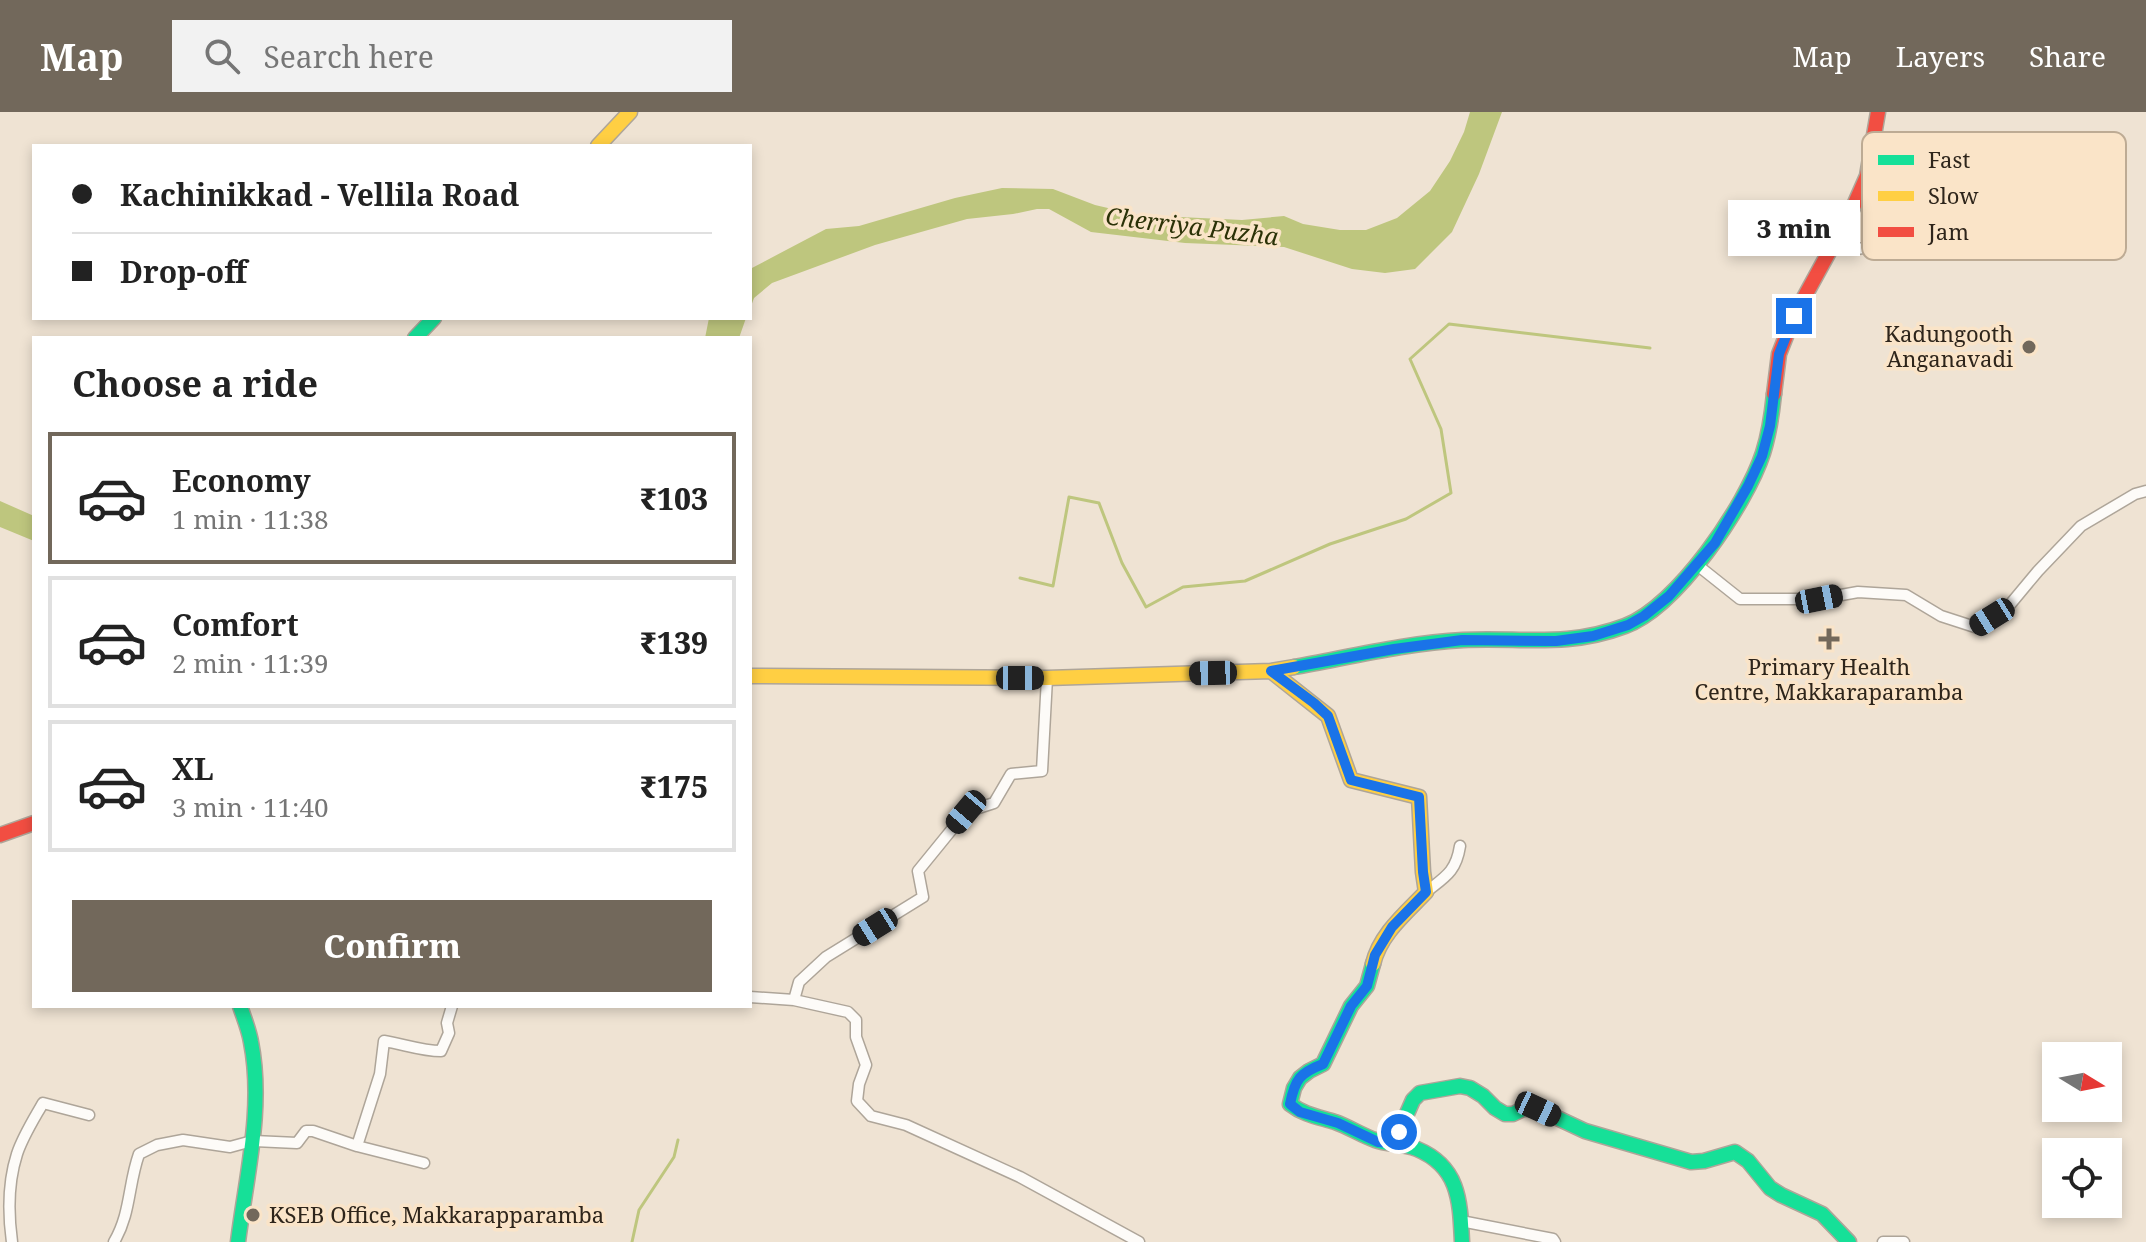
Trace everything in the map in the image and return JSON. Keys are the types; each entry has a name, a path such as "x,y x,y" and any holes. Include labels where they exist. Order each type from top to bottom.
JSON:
{"main road":[{"path":"600,144 630,112"},
{"path":"1875,132 1878,112"},
{"path":"752,676 1047,678 1271,671 1462,640 1556,641 1593,636 1628,625 1669,596 1715,543 1748,486 1762,456 1770,426 1779,354 1794,316 1820,272 1862,187"},
{"path":"417,336 432,320"},
{"path":"1271,671 1328,716 1351,780 1419,797 1426,892 1392,927 1375,955 1367,986 1351,1006 1323,1064 1305,1071 1293,1086 1290,1104 1300,1112 1338,1123 1378,1142 1418,1149 1438,1162 1453,1178 1460,1206 1462,1242"},
{"path":"0,835 32,824"},
{"path":"238,1242 252,1141 254,1072 251,1043 241,1008"},
{"path":"1391,1143 1413,1100 1420,1093 1460,1086 1470,1088 1505,1114 1538,1109 1585,1131 1691,1162 1735,1152 1746,1158 1776,1192 1826,1217 1840,1236 1849,1242"}],"street":[{"path":"1832,245 1855,250 1862,248"},
{"path":"1696,564 1740,599 1819,599 1858,592 1906,595 1941,616 1975,627 2008,607 2081,526 2135,494 2146,491"},
{"path":"794,1000 799,982 826,957 923,897 918,871 966,812 994,803 1011,774 1042,771 1047,678"},
{"path":"1426,892 1452,872 1458,862 1460,846"},
{"path":"752,997 794,1000 848,1012 856,1020 856,1037 866,1065 857,1101 871,1116 906,1125 1020,1177 1139,1242"},
{"path":"357,1146 380,1074 384,1041 426,1051 441,1051 449,1033 447,1023 451,1008"},
{"path":"12,1242 8,1213 17,1153 43,1103 89,1115"},
{"path":"114,1242 127,1216 131,1176 139,1154 157,1145 183,1140 230,1147 252,1141 297,1143 306,1131 313,1131 424,1163"},
{"path":"1461,1221 1553,1239 1555,1242"},
{"path":"1883,1242 1904,1242"}],"water":[{"name":"Cherriya Puzha","path":"1470,112 1502,112 1479,174 1452,232 1415,269 1385,273 1352,269 1284,247 1185,243 1091,232 1049,209 1037,209 967,219 875,245 772,283 754,298 752,304 752,268 826,229 859,226 955,198 1002,188 1053,189 1095,205 1138,215 1242,220 1284,216 1303,224 1340,230 1366,230 1397,218 1430,191 1464,132"},
{"path":"709,320 745,320 740,336 705,336"},
{"path":"0,501 32,515 32,540 0,527"}],"waterway":[{"path":"1020,578 1053,586 1069,497 1099,503 1122,563 1146,607 1183,587 1245,581 1330,544 1406,519 1451,493 1441,429 1410,359 1449,324 1650,348"},
{"path":"632,1242 639,1210 674,1157 678,1140"}],"traffic: fast":[{"path":"417,336 432,320"},
{"path":"1294,667 1442,642 1583,637 1625,626 1645,615 1687,577 1726,526 1742,499 1763,453 1774,394"},
{"path":"1373,964 1367,986 1351,1006 1323,1064 1300,1078 1290,1104 1375,1140 1412,1147 1431,1157 1442,1166 1455,1187 1462,1242"},
{"path":"238,1242 256,1092 251,1042 241,1008"},
{"path":"1391,1143 1413,1100 1420,1093 1460,1086 1470,1088 1505,1114 1538,1109 1585,1131 1691,1162 1735,1152 1748,1161 1770,1188 1822,1214 1849,1242"}],"traffic: slow":[{"path":"600,144 630,112"},
{"path":"752,676 1047,678 1271,671 1294,667"},
{"path":"1271,671 1328,716 1351,780 1419,797 1426,892 1381,943 1373,964"}],"traffic: jam":[{"path":"1875,132 1878,112"},
{"path":"1774,394 1779,354 1794,316 1862,187"},
{"path":"0,835 32,824"}],"place":[{"name":"Kadungooth Anganavadi","path":"2029,347"},
{"name":"Primary Health Centre, Makkaraparamba","path":"1829,639"},
{"name":"KSEB Office, Makkarapparamba","path":"253,1215"}],"route":[{"path":"1399,1132 1391,1143 1378,1142 1338,1123 1300,1112 1290,1104 1293,1086 1305,1071 1323,1064 1351,1006 1367,986 1375,955 1392,927 1426,892 1419,797 1351,780 1328,716 1271,671 1462,640 1556,641 1593,636 1628,625 1644,616 1669,596 1715,543 1748,486 1762,456 1770,426 1779,354 1794,316"}]}
